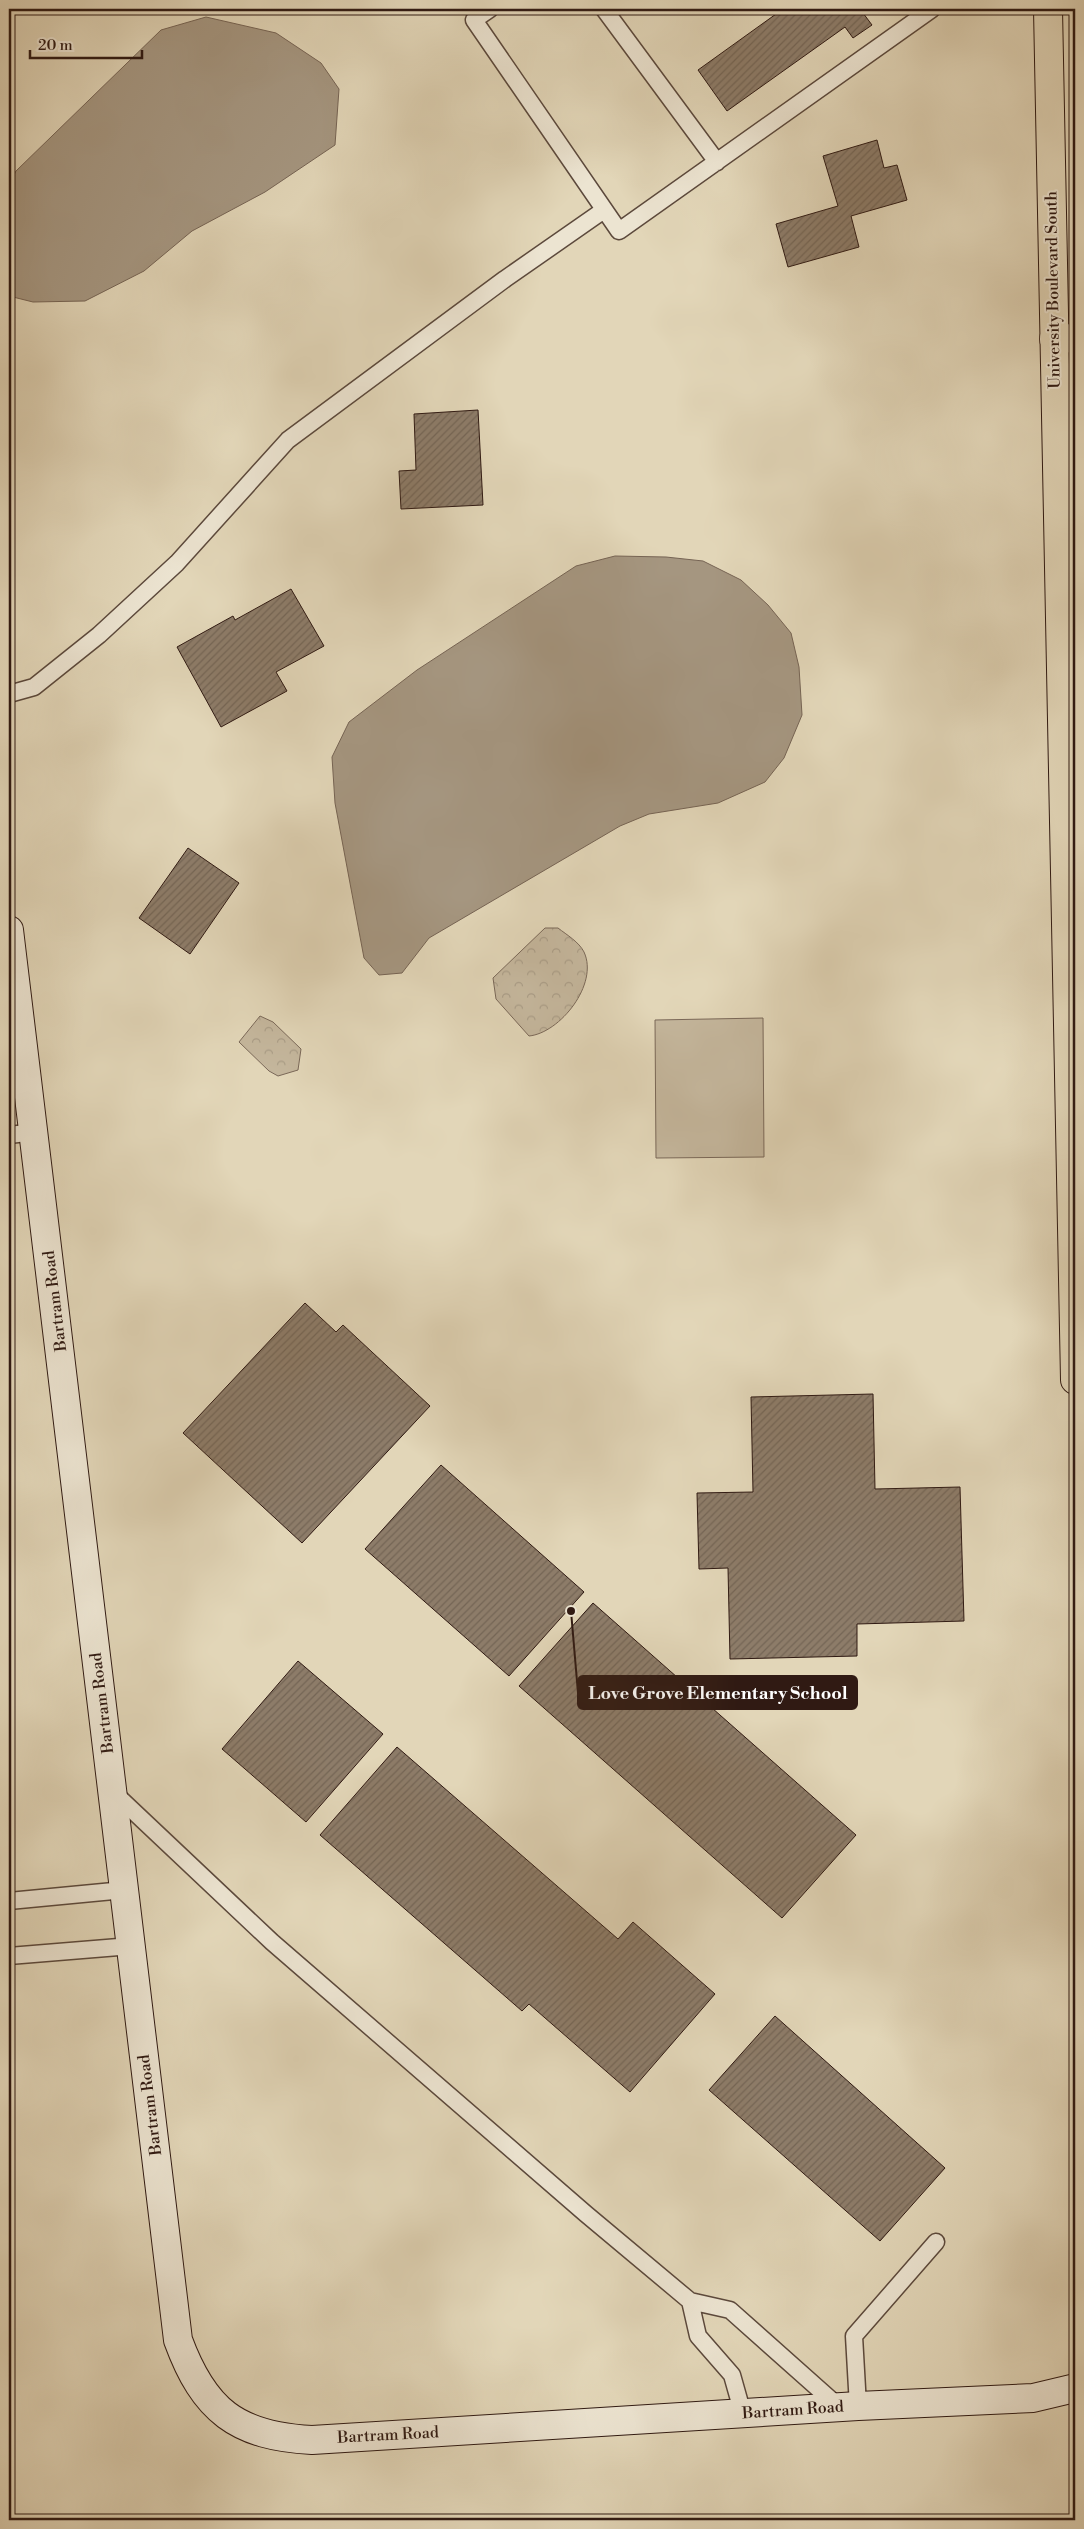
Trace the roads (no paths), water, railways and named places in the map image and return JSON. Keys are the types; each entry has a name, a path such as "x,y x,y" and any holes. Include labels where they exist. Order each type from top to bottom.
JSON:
{"main road":[{"name":"University Boulevard South","path":"1048,9 1065,339 1075,1380"}],"street":[{"name":"Bartram Road","path":"9,930 22,1133 112,1790 178,2340 190,2372 209,2399 226,2416 251,2430 280,2438 312,2440 848,2406 1033,2398 1075,2388"}],"lane":[{"path":"490,9 474,20 619,231 932,9"},
{"path":"604,9 718,162"},
{"path":"9,694 34,687 99,635 177,563 288,440 505,279 604,210"},
{"path":"112,1790 272,1942 690,2301 730,2310 848,2406"},
{"path":"9,1901 124,1890"},
{"path":"9,1956 131,1946"},
{"path":"848,2406 854,2336 936,2242"},
{"path":"690,2301 698,2336 732,2375 743,2414"}],"place":[{"name":"Love Grove Elementary School","path":"571,1611"}]}
